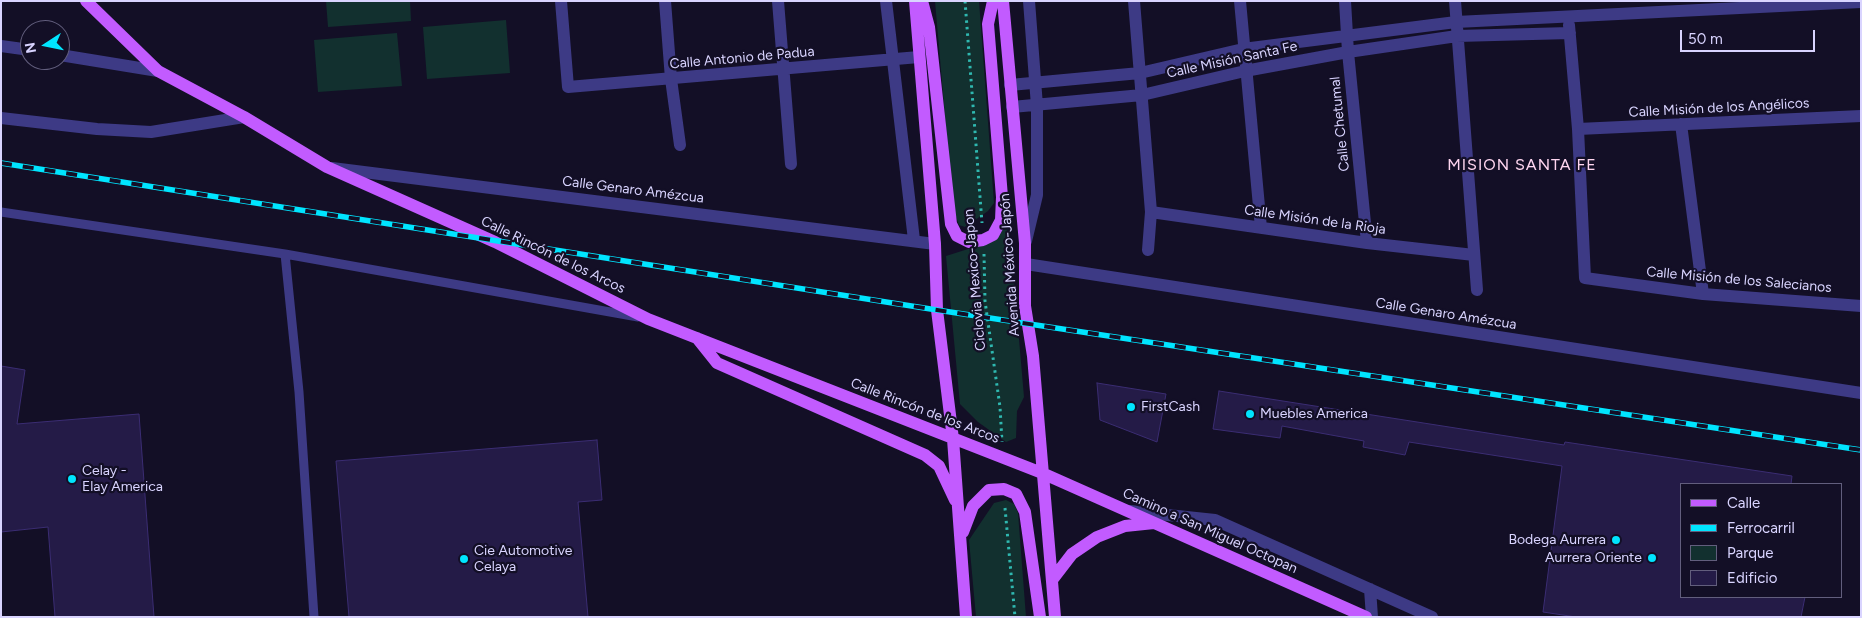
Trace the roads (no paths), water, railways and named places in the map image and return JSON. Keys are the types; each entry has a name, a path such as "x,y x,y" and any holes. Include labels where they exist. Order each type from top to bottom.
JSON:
{"main road":[{"name":"Calle Rincón de los Arcos","path":"86,1 158,71 244,117 327,167 495,242 648,319 1042,473"},
{"path":"915,1 935,244 937,310 953,439 966,617"},
{"path":"922,1 929,27 950,224 957,236 969,242 983,240 993,234 1001,220 1002,197 988,24 993,1"},
{"name":"Avenida México-Japón","path":"1003,1 1025,243 1025,306 1033,356 1055,617"},
{"path":"696,337 717,363 924,454 939,466 959,506"},
{"name":"Camino a San Miguel Octopan","path":"1042,473 1366,617"},
{"path":"961,548 964,528 973,506 990,490 1004,489 1016,494 1025,512 1040,617"},
{"path":"1052,580 1072,554 1097,537 1125,526 1156,523"}],"street":[{"name":"Calle Antonio de Padua","path":"561,1 568,87 919,57"},
{"path":"665,1 671,79 680,145"},
{"path":"778,1 791,164"},
{"path":"886,1 914,240"},
{"path":"1025,243 1037,195 1037,106 1029,1"},
{"path":"1134,1 1151,212 1148,250"},
{"path":"1240,1 1261,228"},
{"name":"Calle Chetumal","path":"1345,1 1348,52 1367,243"},
{"path":"1455,1 1477,290"},
{"name":"Calle Misión Santa Fe","path":"1010,85 1140,73 1243,48 1456,22 1861,2"},
{"path":"1569,17 1578,129"},
{"name":"Calle Misión Santa Fe","path":"1012,107 1142,95 1245,70 1457,36 1570,33"},
{"path":"1,46 20,49"},
{"path":"70,57 158,71"},
{"name":"Calle Misión de los Angélicos","path":"1578,129 1861,116"},
{"path":"1,118 97,129 151,132 244,117"},
{"path":"1681,124 1703,294"},
{"name":"Calle Misión de los Salecianos","path":"1578,129 1585,278 1703,294 1861,306"},
{"name":"Calle Genaro Amézcua","path":"327,167 935,244"},
{"name":"Calle Misión de la Rioja","path":"1151,212 1367,243 1474,255"},
{"name":"Calle Genaro Amézcua","path":"1026,264 1861,393"},
{"path":"1129,511 1215,520 1432,617"},
{"path":"1370,589 1372,617"}],"lane":[{"path":"1,212 286,254 648,319"},
{"path":"286,254 314,617"}],"railway":[{"path":"1,163 937,310 1861,450"}],"place":[{"name":"FirstCash","path":"1131,407"},
{"name":"Muebles America","path":"1250,414"},
{"name":"Celay - Elay America","path":"72,479"},
{"name":"Bodega Aurrera","path":"1616,540"},
{"name":"Aurrera Oriente","path":"1652,558"},
{"name":"Cie Automotive Celaya","path":"464,559"}],"district":[{"name":"MISION SANTA FE","path":"1522,165"}]}
